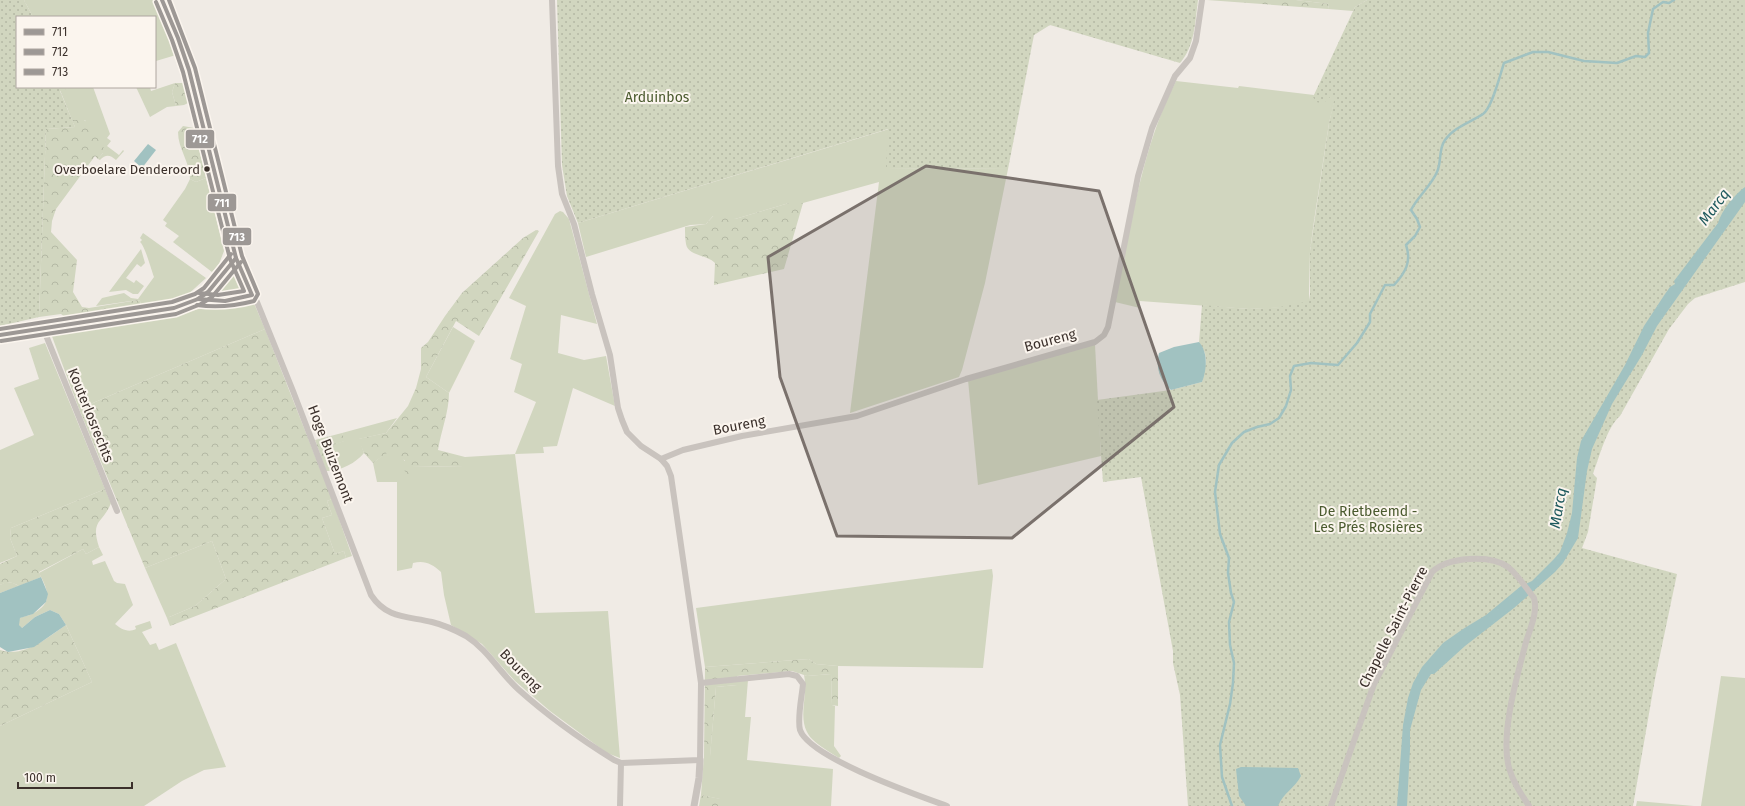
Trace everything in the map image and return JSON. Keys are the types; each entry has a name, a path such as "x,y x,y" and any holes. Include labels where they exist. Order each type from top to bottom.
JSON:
{"street":[{"name":"Hoge Buizemont","path":"162,0 190,70 236,258 252,295 257,302 293,391 371,595 381,607 394,615"},
{"path":"552,0 558,166 562,194 574,224 610,355 618,408 622,420 627,432 641,446 661,459 667,466 670,476 701,683 699,778 694,806"},
{"name":"Boureng","path":"661,459 682,450 742,436 857,416 966,379 1095,342 1102,338 1108,327 1138,176 1152,128 1175,76 1190,58 1196,41 1202,0"},
{"path":"0,335 174,308 198,300 208,292 236,258"},
{"path":"198,300 214,302 252,295"},
{"name":"Kouterlosrechts","path":"43,328 117,511"},
{"name":"Chapelle Saint-Pierre","path":"1332,806 1374,684 1432,572 1443,564 1454,561 1477,560 1495,561 1508,567 1534,598 1535,606 1532,622 1515,690 1506,747 1512,778 1529,806"},
{"name":"Boureng","path":"394,615 440,624 467,637 485,651 507,677 529,698 606,755 621,763"},
{"path":"701,683 789,674 796,676 804,684 800,729 809,742 828,755 883,782 947,806"},
{"path":"620,806 621,763 700,760"}],"highlighted area":[{"path":"926,166 1099,191 1174,407 1012,538 837,536 780,377 768,257"}],"green space":[{"path":"0,0 24,0 32,16 16,16 16,88 69,88 60,91 75,127 46,129 39,317 0,326"},
{"path":"24,0 157,0 166,19 176,55 156,61 156,16 32,16"},
{"name":"Arduinbos","path":"557,0 1198,0 1195,25 1189,49 1180,63 1050,25 1034,35 1008,169 886,168 888,129 578,223 567,196 562,165"},
{"path":"1207,0 1296,0 1329,4 1328,9"},
{"path":"1296,0 1367,0 1355,7 1353,11 1328,9 1329,4"},
{"name":"De Rietbeemd - Les Prés Rosières","path":"1367,0 1745,0 1745,282 1695,298 1688,304 1669,329 1620,416 1615,421 1607,435 1593,474 1597,478 1588,532 1582,548 1677,574 1655,679 1633,806 1188,806 1180,695 1173,663 1173,651 1141,477 1103,482 1097,400 1171,390 1202,382 1206,361 1205,353 1199,342 1202,305 1249,309 1280,307 1310,301 1310,251 1329,123 1334,101 1331,96 1328,100 1318,103 1313,97 1355,7"},
{"path":"1350,39 1329,123 1314,221 1310,251 1309,294 1311,306 1249,309 1140,301 1140,308 1115,302 1138,189 1154,134 1176,81 1238,88 1239,86 1314,95 1313,97"},
{"path":"175,83 172,92 176,106 167,107 150,117 136,88 150,88 151,91"},
{"path":"175,83 183,83 188,103 176,106 172,92"},
{"path":"68,88 93,88 110,134 107,138 111,141 107,146 119,155 123,150 124,151 116,160 108,156 100,160 98,159 103,153 85,120 72,120 60,90"},
{"path":"72,120 84,120 93,126 104,142 103,153 98,159 95,156 56,209 52,221 51,232 77,260 73,292 82,307 89,308 138,300 140,301 141,305 133,310 67,319 61,314 39,317 46,129 75,127"},
{"path":"183,126 194,128 206,178 196,182 190,179 188,167 180,144 178,132"},
{"path":"889,129 887,168 1008,169 985,283 959,377 850,413 879,182 803,203 789,203 735,219 713,216 706,224 690,225 586,257 578,223"},
{"path":"206,178 224,251 219,264 212,272 173,242 179,236 165,226 167,223 163,220 185,189 190,179 196,182"},
{"path":"789,203 803,203 784,269 714,285 715,263 708,258 690,251 686,244 685,227 706,224 716,213 730,214 735,219"},
{"path":"560,211 563,212 569,219 597,324 561,315 558,353 584,360 606,356 615,406 573,388 557,446 543,447 544,453 515,454 536,402 514,392 522,364 510,359 526,306 509,298 555,214"},
{"path":"536,230 539,231 479,336 456,321 426,377 449,393 448,407 438,450 465,457 465,466 412,467 410,475 404,470 405,460 393,459 391,450 373,463 364,453 358,439 386,433 408,406 416,388 421,369 421,348 428,342 462,293 523,238"},
{"path":"143,233 206,278 184,298 141,305 140,301 138,300 96,306 102,298 124,293 131,298 138,299 154,277 146,253 140,242 142,240 140,238"},
{"path":"141,249 145,263 141,267 137,264 126,278 134,283 136,280 144,286 138,294 133,294 126,290 109,292"},
{"path":"230,275 236,276 243,282 244,292 241,294 217,298 215,297 215,291"},
{"path":"253,301 265,329 79,409 50,331"},
{"path":"453,327 475,341 449,393 426,377"},
{"path":"265,329 332,499 327,501 332,515 322,518 335,554 344,551 346,558 170,626 167,618 195,606 226,579 212,541 145,568 79,409"},
{"path":"45,343 105,489 11,528 10,538 17,556 0,563 0,450 34,435 14,388 39,379 29,348"},
{"path":"1093,344 1095,345 1101,456 978,485 968,380"},
{"path":"397,418 386,433 359,439 364,453 357,460 342,468 326,471 324,465 326,447 344,441 342,433"},
{"path":"342,433 345,441 327,447 331,463 324,465 315,440"},
{"path":"391,449 412,467 464,466 465,457 515,454 535,613 608,611 620,758 607,753 550,711 515,681 482,644 451,625 444,595 441,572 438,569 428,563 421,562 413,563 412,568 397,571 397,482 377,482 373,463"},
{"path":"105,489 111,503 97,526 96,531 99,547 86,554 83,549 39,572 41,577 19,586 10,582 0,585 0,564 17,556 10,538 11,528"},
{"path":"332,499 352,556 346,558 344,551 335,554 322,518 332,515 327,501"},
{"path":"212,541 226,579 195,606 167,618 145,568"},
{"path":"99,547 103,555 92,561 93,565 105,561 114,581 125,584 133,605 115,624 122,629 130,631 136,629 135,626 150,621 152,628 142,632 150,645 156,643 159,650 176,643 226,767 204,770 182,781 144,806 0,806 0,726 92,682 66,625 59,614 50,610 35,617 22,628 20,628 18,622 20,618 39,610 46,601 47,591 39,573 83,549 86,554"},
{"path":"992,569 993,576 983,668 838,666 816,664 809,659 705,667 696,608"},
{"path":"6,582 19,586 0,593 0,585"},
{"path":"66,625 92,682 0,726 0,650 9,652 26,649 43,641"},
{"path":"809,659 816,664 838,666 838,706 832,705 831,674 807,676 792,671 737,676 737,685 716,687 710,757 704,756 705,667"},
{"path":"831,674 832,705 835,706 834,746 841,756 839,758 810,737 806,731 803,714 805,686 804,675"},
{"path":"1721,676 1745,678 1745,806 1701,806"},
{"path":"748,680 745,717 751,717 747,760 833,769 831,806 720,806 720,799 701,795 704,756 710,756 716,687 737,685 737,681"},
{"path":"701,795 721,799 720,806 699,806"},
{"path":"1637,801 1694,806 1636,806"}],"water":[{"path":"148,144 156,150 142,168 134,161"},
{"path":"1745,187 1745,202 1657,326 1642,355 1612,404 1592,449 1587,471 1578,538 1563,563 1555,572 1514,608 1465,646 1434,674 1431,674 1421,690 1410,730 1407,806 1397,806 1403,725 1408,698 1413,683 1422,667 1443,643 1486,615 1521,586 1532,581 1560,552 1572,513 1577,458 1581,441 1625,365 1644,326 1670,287 1675,284 1674,281 1718,223 1722,213 1729,203"},
{"path":"1199,342 1204,351 1206,361 1202,382 1171,390 1161,378 1159,373 1159,353 1174,347"},
{"path":"41,577 48,594 46,602 33,614 20,618 19,625 22,628 35,617 50,610 59,614 66,625 34,647 8,652 0,647 0,593"},
{"path":"1241,767 1298,768 1301,776 1283,797 1278,806 1246,806 1239,796 1236,769"}],"waterway":[{"path":"1232,806 1222,777 1220,745 1230,704 1233,683 1234,663 1230,645 1229,622 1234,602 1228,573 1229,558 1220,534 1215,492 1219,465 1232,443 1244,432 1270,424 1279,418 1286,406 1291,390 1290,376 1294,366 1311,363 1338,365 1357,343 1370,322 1370,314 1385,285 1394,285 1404,272 1408,262 1408,251 1406,245 1415,236 1420,227 1411,210 1437,172 1445,140 1453,132 1486,111 1493,98 1504,63 1533,52 1548,52 1584,61 1617,63 1636,56 1645,57 1649,53 1648,33 1653,9 1663,2 1669,3 1674,0"}],"transit line":[{"name":"711","path":"162,0 178,38 189,70 236,258 252,295 225,301 198,299"},
{"name":"713","path":"169,0 195,68 242,256 258,294 254,301 240,304 226,306 197,305"},
{"name":"712","path":"156,2 172,40 183,72 230,259 244,291 218,295 199,293"},
{"name":"713","path":"0,329 172,302 195,294 204,288 231,254"},
{"name":"711","path":"0,335 174,308 198,299 208,292 236,258"},
{"name":"712","path":"1,341 176,314 201,304 212,297 241,262"}],"place":[{"name":"Overboelare Denderoord","path":"207,169"}],"water label":[{"name":"Marcq","path":"1714,207"},
{"name":"Marcq","path":"1558,508"}]}
